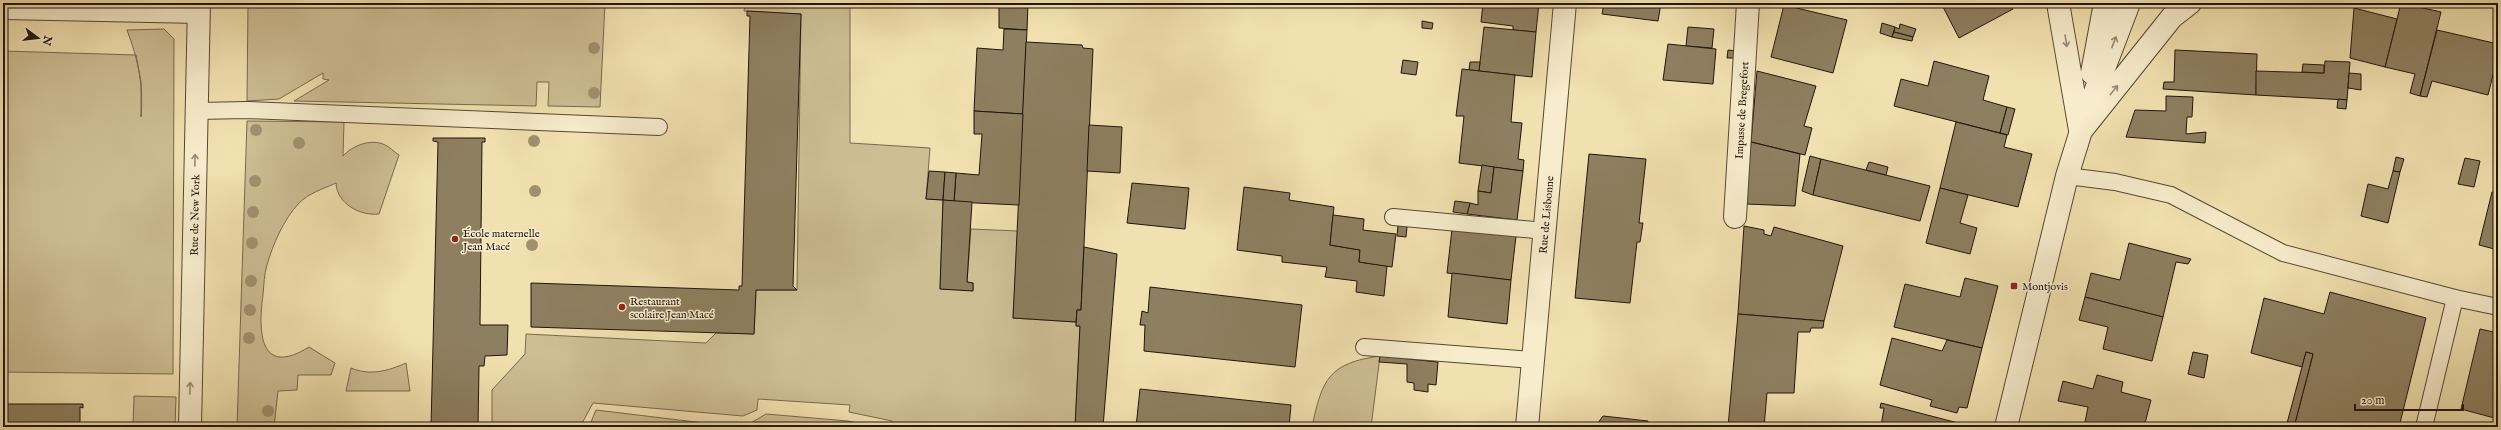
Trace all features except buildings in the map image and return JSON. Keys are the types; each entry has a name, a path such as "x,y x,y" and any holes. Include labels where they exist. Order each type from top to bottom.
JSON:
{"street":[{"name":"Rue de Lisbonne","path":"1527,427 1565,3"},
{"name":"Impasse de Bregefort","path":"1735,217 1748,3"},
{"path":"2058,3 2081,131"},
{"path":"2081,131 2105,3"},
{"path":"2006,427 2067,176 2081,131 2129,3"},
{"path":"2081,131 2172,17 2190,3"},
{"name":"Rue de New York","path":"190,427 199,9"}],"lane":[{"path":"3,11 199,9"},
{"path":"196,111 247,110 659,127"},
{"path":"2067,176 2115,182 2171,195 2283,253 2455,298 2498,307"},
{"path":"1393,217 1545,231"},
{"path":"2424,427 2455,298"},
{"path":"1364,347 1533,360"}],"shaded area":[{"path":"88,3 160,3 92,4"},
{"path":"248,3 605,3 600,107 548,106 549,82 537,82 536,106 294,101 329,80 323,79 323,73 279,99 247,101"},
{"path":"745,3 850,3 850,143 930,148 926,199 943,200 940,289 973,290 973,283 967,282 971,229 1018,231 1013,318 1076,322 1076,326 1080,326 1075,427 897,427 892,421 849,412 850,405 758,399 757,410 743,416 593,403 580,427 492,427 492,390 525,354 526,334 706,343 716,333 754,334 756,290 797,290 801,14 744,11"},
{"path":"164,29 174,39 173,374 3,372 3,51 135,55 127,30","holes":["141,86 142,94 141,117"]},
{"path":"247,121 344,122 343,156 356,146 372,142 385,145 399,155 379,214 357,211 345,203 340,197 336,183 312,194 299,203 284,224 276,240 267,265 264,280 261,323 265,346 271,354 280,357 292,355 309,347 335,363 331,375 298,375 297,390 278,391 274,427 237,427"},
{"path":"1380,356 1371,427 1312,427 1324,385 1331,376 1349,363"},
{"path":"406,363 410,391 346,391 351,368 365,372 379,372"},
{"path":"134,396 176,397 175,427 133,427"},
{"path":"596,410 737,427 589,427"},
{"path":"766,414 848,421 875,427 744,427"}],"place":[{"name":"École maternelle Jean Macé","path":"455,239"},
{"name":"Montjovis","path":"2014,286"},
{"name":"Restaurant scolaire Jean Macé","path":"622,307"}]}
